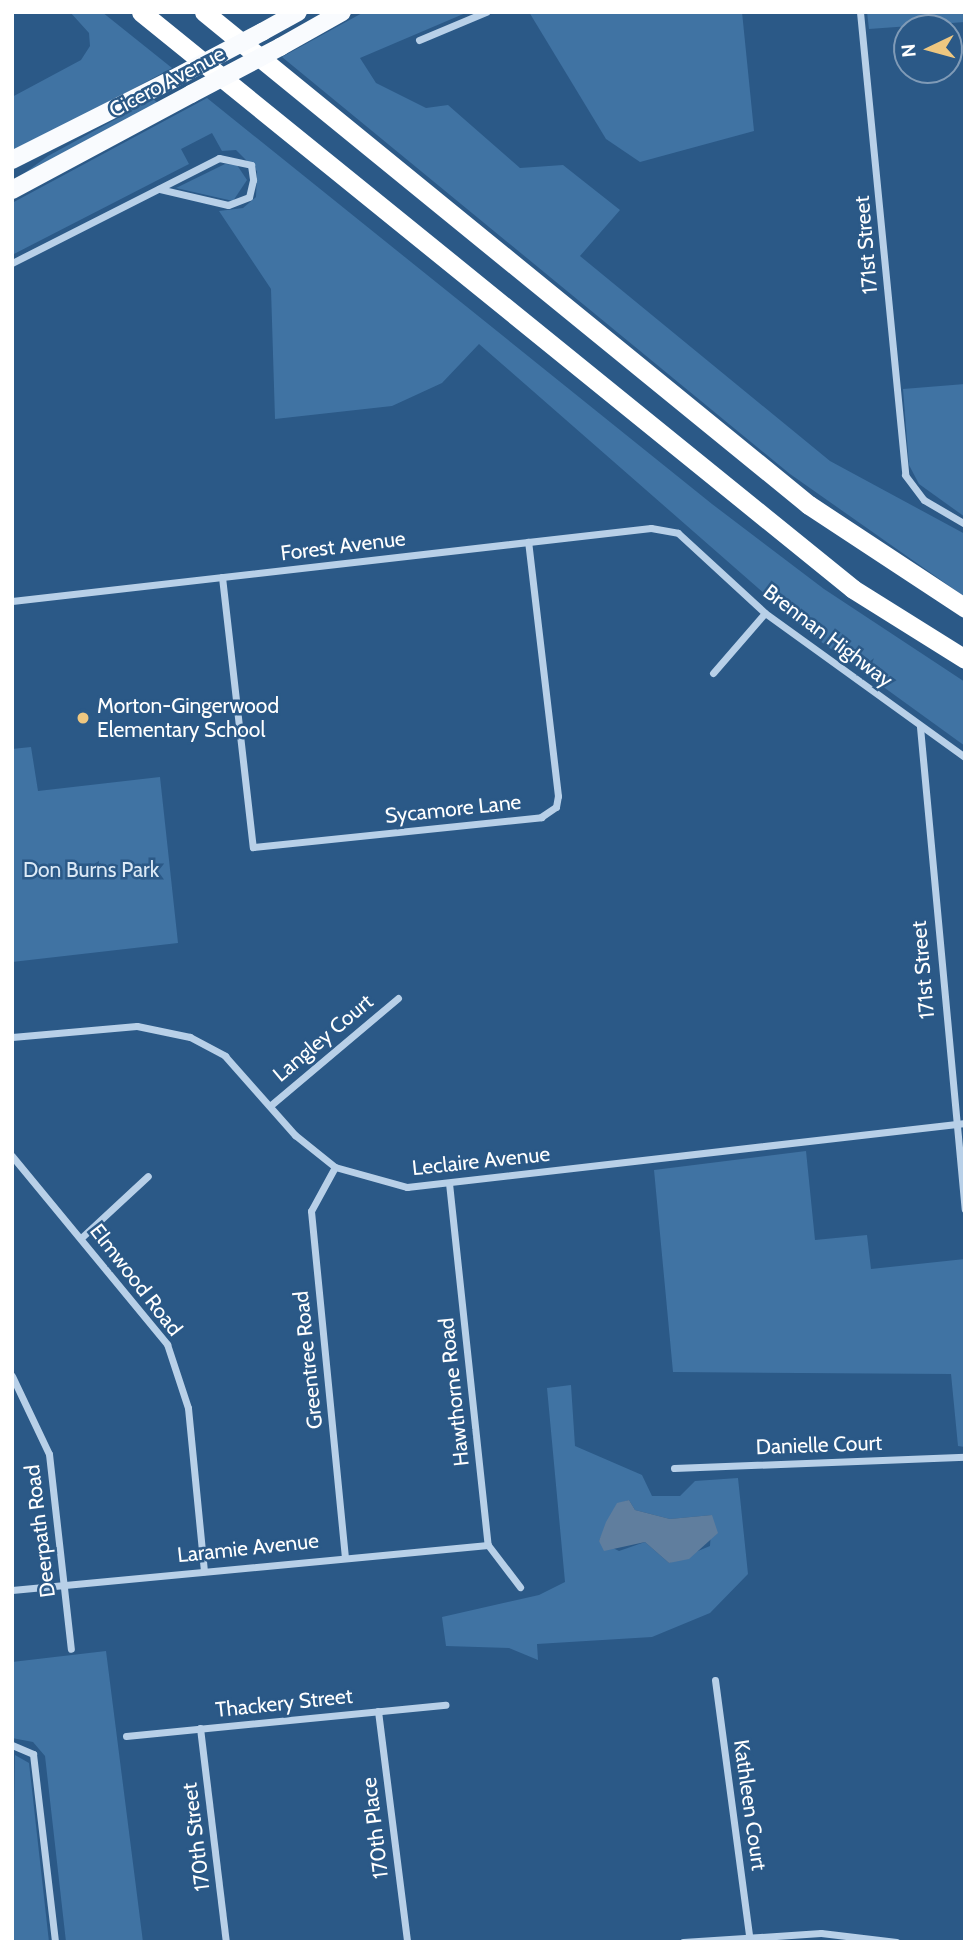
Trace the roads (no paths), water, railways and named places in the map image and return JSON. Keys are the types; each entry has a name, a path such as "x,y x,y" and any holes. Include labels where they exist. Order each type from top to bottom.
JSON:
{"highway":[{"path":"134,12 186,50"},
{"path":"141,12 853,589 965,659"},
{"path":"204,12 810,505 965,608"}],"main road":[{"name":"Cicero Avenue","path":"12,160 298,12"},
{"name":"Cicero Avenue","path":"12,190 342,12"}],"street":[{"path":"419,40 485,12"},
{"name":"171st Street","path":"860,12 905,475 923,500 965,524"},
{"path":"12,263 219,158 251,165 253,180 249,197 228,205 159,189"},
{"name":"Forest Avenue","path":"12,601 528,542 621,528 678,533"},
{"name":"Brennan Highway","path":"678,533 765,613 965,757"},
{"name":"Sycamore Lane","path":"222,577 253,848 541,817 556,807 528,542"},
{"path":"713,673 765,613"},
{"name":"171st Street","path":"920,727 953,1127 965,1209"},
{"name":"Langley Court","path":"271,1105 398,998"},
{"name":"Leclaire Avenue","path":"12,1037 121,1026 172,1032 225,1056 295,1135 335,1167 386,1184 449,1183 953,1127 965,1123"},
{"name":"Elmwood Road","path":"12,1156 154,1325 180,1372 204,1571"},
{"name":"Greentree Road","path":"335,1167 311,1210 345,1555"},
{"path":"81,1238 148,1176"},
{"name":"Hawthorne Road","path":"449,1183 488,1545"},
{"name":"Deerpath Road","path":"12,1376 49,1454 71,1649"},
{"name":"Danielle Court","path":"674,1468 965,1457"},
{"path":"488,1545 520,1587"},
{"name":"Laramie Avenue","path":"12,1590 345,1555 488,1545"},
{"name":"Kathleen Court","path":"715,1680 750,1938"},
{"name":"Thackery Street","path":"126,1736 445,1705"},
{"name":"170th Place","path":"379,1711 407,1942"},
{"name":"170th Street","path":"200,1728 226,1942"},
{"path":"15,1745 33,1755 55,1942"},
{"path":"683,1942 821,1933 896,1942"}],"place":[{"name":"Morton-Gingerwood Elementary School","path":"83,718"}],"park label":[{"name":"Don Burns Park","path":"91,870"}]}
